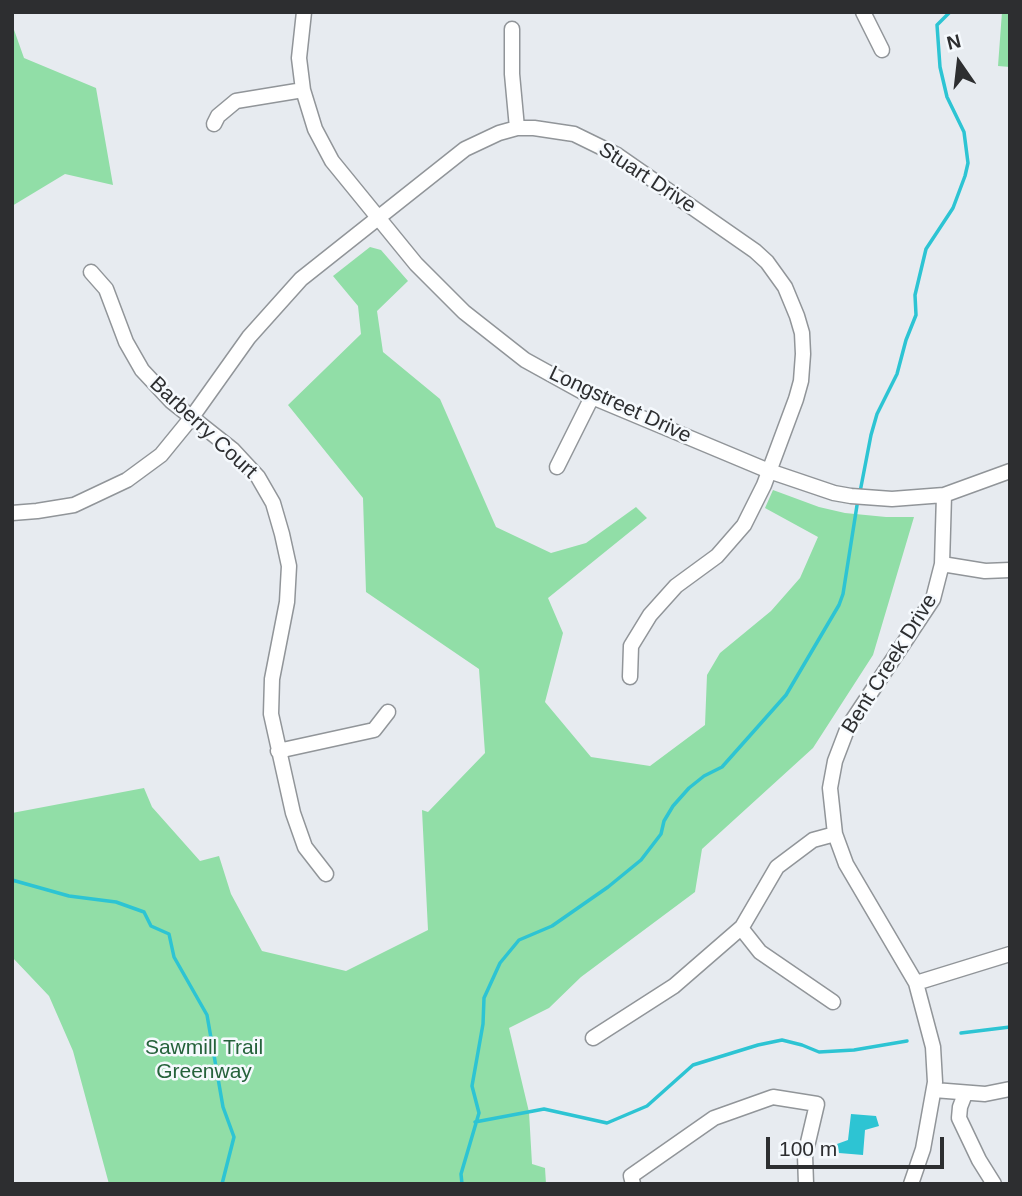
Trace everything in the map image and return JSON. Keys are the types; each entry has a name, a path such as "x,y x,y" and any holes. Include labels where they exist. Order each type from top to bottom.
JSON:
{"street":[{"name":"Longstreet Drive","path":"304,12 299,58 303,90 315,129 332,161 416,264 464,312 525,360 592,397 816,488 851,496 892,499 944,495 986,482 1010,471"},
{"path":"863,12 882,50"},
{"path":"512,29 512,74 517,128"},
{"path":"214,124 218,116 236,101 303,90"},
{"name":"Stuart Drive","path":"12,513 37,512 74,505 127,480 160,455 192,417 274,306 301,279 465,149 499,133 517,128 574,134 617,155 755,251 777,274 797,316 803,354 801,381 796,399 769,471 744,525 717,556 676,586 650,615 631,646 630,677"},
{"name":"Barberry Court","path":"91,272 106,289 126,342 142,370 172,401 233,450 258,477 272,503 289,566 287,602 272,679 271,714 293,813 305,847 326,874"},
{"path":"557,467 592,397"},
{"name":"Bent Creek Drive","path":"911,1184 923,1149 934,1090 933,1047 916,982 846,864 835,834 830,788 835,761 848,727 933,599 942,564 944,495"},
{"path":"942,564 985,571 1010,570"},
{"path":"278,751 374,730 388,712"},
{"path":"593,1038 674,986 741,928 777,867 813,840 835,834"},
{"path":"741,928 760,952 833,1002"},
{"path":"916,982 1010,954"},
{"path":"934,1090 985,1094 1010,1088"},
{"path":"965,1094 959,1118 994,1184"},
{"path":"632,1184 631,1176 715,1118 773,1097 817,1104 805,1155 806,1184"}],"green space":[{"path":"1002,12 1010,12 1010,67 998,66"},
{"path":"12,24 24,58 96,88 113,185 65,174 12,206"},
{"name":"Sawmill Trail Greenway","path":"370,247 381,250 408,281 377,311 383,352 440,399 496,527 551,553 586,543 636,507 647,518 548,598 563,633 545,702 591,757 650,766 705,725 707,675 720,653 771,611 800,578 818,537 765,508 773,490 819,507 845,513 914,517 873,655 813,748 702,849 695,892 581,977 549,1008 509,1028 529,1112 532,1164 545,1168 546,1184 109,1184 73,1051 49,996 12,957 12,813 144,788 152,807 200,861 219,856 231,894 262,951 346,971 428,930 422,810 428,812 485,753 479,669 366,592 363,498 288,405 361,334 358,306 333,276"}],"water":[{"path":"851,1114 876,1116 879,1126 865,1130 863,1155 839,1153 837,1144 848,1140"}],"waterway":[{"path":"860,492 877,414 897,374 916,315 915,295 926,249 953,208 968,163 964,132 947,97 940,67 937,25 950,12"},
{"path":"462,1184 461,1174 479,1113 472,1086 483,1024 484,998 500,963 519,940 552,926 641,860 661,834 664,821 673,806 704,776 722,767 786,695 839,605 858,499"},
{"path":"12,880 69,896 116,902 144,912 151,926 169,934 174,957 207,1015 223,1107 234,1137 222,1184"},
{"path":"961,1033 1010,1027"},
{"path":"475,1122 544,1109 607,1123 647,1106 693,1065 758,1045 782,1040 819,1052 854,1050 907,1041"}]}
